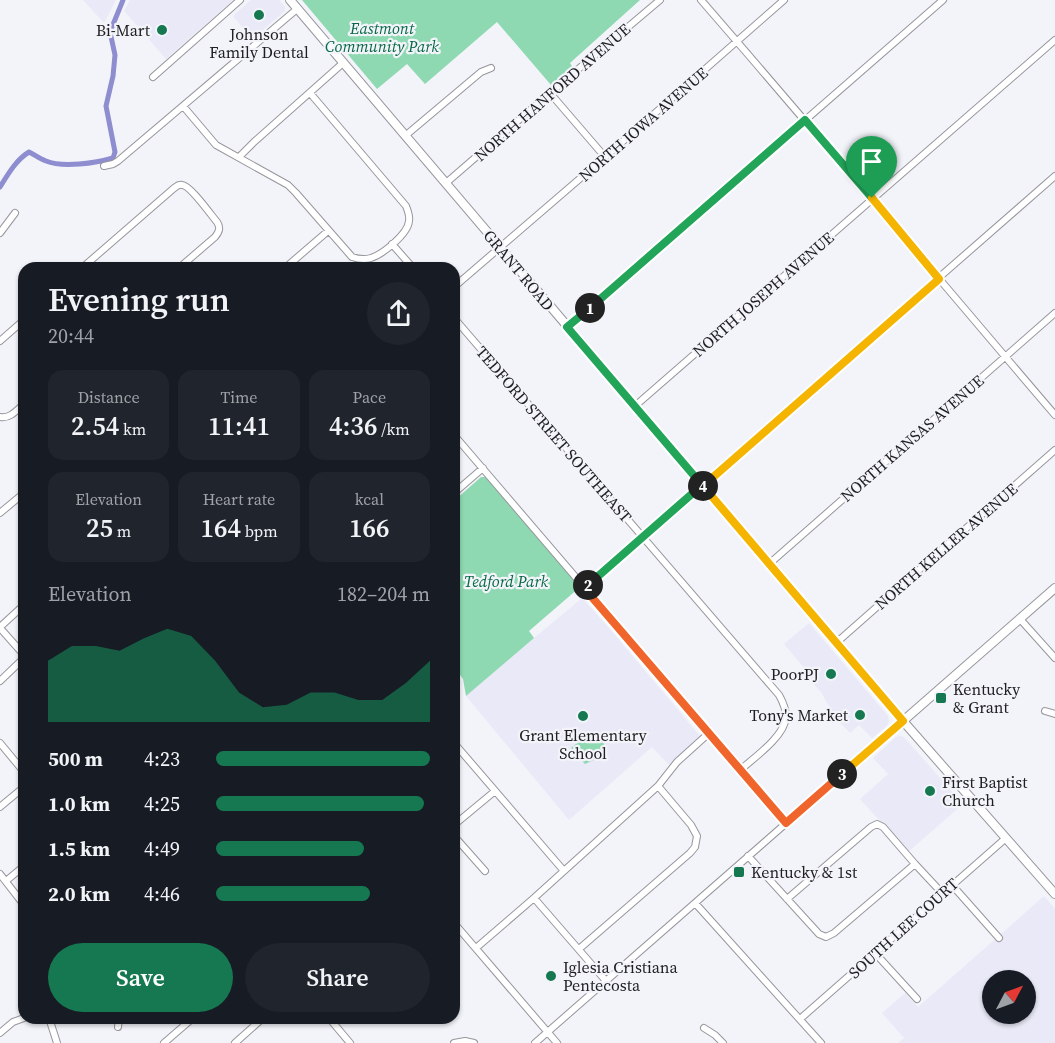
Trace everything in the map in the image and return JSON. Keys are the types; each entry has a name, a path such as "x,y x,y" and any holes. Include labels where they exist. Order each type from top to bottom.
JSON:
{"main road":[{"name":"GRANT ROAD","path":"290,0 836,643 1055,894"},
{"path":"903,721 1055,588"}],"street":[{"path":"153,77 240,0"},
{"name":"NORTH HANFORD AVENUE","path":"446,183 660,0"},
{"path":"701,0 1055,415"},
{"name":"NORTH IOWA AVENUE","path":"460,282 784,0"},
{"path":"567,327 943,0"},
{"path":"104,166 118,161 297,9"},
{"name":"NORTH JOSEPH AVENUE","path":"635,406 1055,40"},
{"path":"239,158 254,141 343,63"},
{"path":"405,135 481,72 491,68"},
{"path":"183,106 216,145 288,185 352,257 359,260 372,258 392,244 407,228 409,218 406,206 310,93"},
{"path":"550,93 605,157"},
{"path":"584,588 1055,176"},
{"path":"89,262 178,185 190,189 219,226 215,237 186,262"},
{"path":"0,233 15,213"},
{"path":"292,262 328,231"},
{"path":"392,244 408,262"},
{"name":"NORTH KANSAS AVENUE","path":"769,564 1055,313"},
{"path":"0,341 18,325"},
{"name":"TEDFORD STREET SOUTHEAST","path":"460,325 779,695 785,708 786,719 783,730 740,771"},
{"path":"2,417 9,416 18,409"},
{"path":"460,442 786,823"},
{"name":"NORTH KELLER AVENUE","path":"836,643 1055,450"},
{"path":"460,488 483,468"},
{"path":"0,513 18,498"},
{"path":"18,610 0,627 18,650"},
{"path":"1020,619 1055,658"},
{"path":"0,681 18,663"},
{"path":"1045,711 1055,714"},
{"path":"535,1043 903,721"},
{"path":"476,948 658,786 677,762 708,734"},
{"path":"0,743 18,765"},
{"path":"460,751 564,871"},
{"path":"579,950 690,853 694,847 697,836 691,825 658,786"},
{"path":"460,820 495,790"},
{"path":"0,807 18,792"},
{"path":"787,899 871,826 877,824 883,827 942,893"},
{"name":"SOUTH LEE COURT","path":"800,1019 1006,838"},
{"path":"460,843 485,871"},
{"path":"748,856 819,934 826,937 834,933 915,864"},
{"path":"6,881 18,871"},
{"path":"0,874 18,897"},
{"path":"951,885 999,938"},
{"path":"534,898 606,981"},
{"path":"695,903 820,1043"},
{"path":"460,930 557,1043"},
{"path":"875,953 917,999"},
{"path":"0,1033 18,1020"},
{"path":"52,1024 57,1043"},
{"path":"164,1043 186,1024"},
{"path":"235,1043 256,1024"},
{"path":"334,1024 350,1043"},
{"path":"705,1028 723,1043"},
{"path":"172,1036 177,1043"},
{"path":"454,1043 465,1041 474,1043"}],"shaded area":[{"path":"83,0 116,0 104,23"},
{"path":"130,0 233,0 166,59 124,11"},
{"path":"251,0 279,0 285,7 285,11 252,39 233,16"},
{"name":"Grant Elementary School","path":"581,599 608,627 700,736 669,765 652,747 569,820 466,696"},
{"path":"809,623 888,716 887,726 872,738 859,725 850,733 831,713 821,692 808,678 810,675 784,644"},
{"path":"900,736 904,737 963,804 908,852 860,799 888,774 873,758"},
{"path":"1044,896 1055,909 1055,1043 898,1043 904,1038 882,1013 905,993 918,1007"}],"green space":[{"name":"Eastmont Community Park","path":"302,0 640,0 570,63 573,68 551,85 497,22 425,84 407,64 377,89"},
{"name":"Tedford Park","path":"481,477 486,477 580,587 529,631 534,638 466,696 460,675 460,496"},
{"path":"598,734 604,744 604,750 598,758 585,764 571,748 586,736"}],"waterway":[{"path":"0,187 16,163 29,152 46,161 61,164 89,163 113,158 115,152 106,106 115,55 110,32 123,0"}],"place":[{"name":"Johnson Family Dental","path":"259,15"},
{"name":"Bi-Mart","path":"162,30"},
{"name":"PoorPJ","path":"831,674"},
{"name":"Kentucky & Grant","path":"941,698"},
{"name":"Tony's Market","path":"860,715"},
{"name":"Grant Elementary School","path":"583,716"},
{"name":"First Baptist Church","path":"930,791"},
{"name":"Kentucky & 1st","path":"739,872"},
{"name":"Iglesia Cristiana Pentecosta","path":"551,976"}],"route":[{"path":"872,198 805,120 567,327 702,485 584,588 786,823 903,721 702,485 939,279 872,198"}]}
